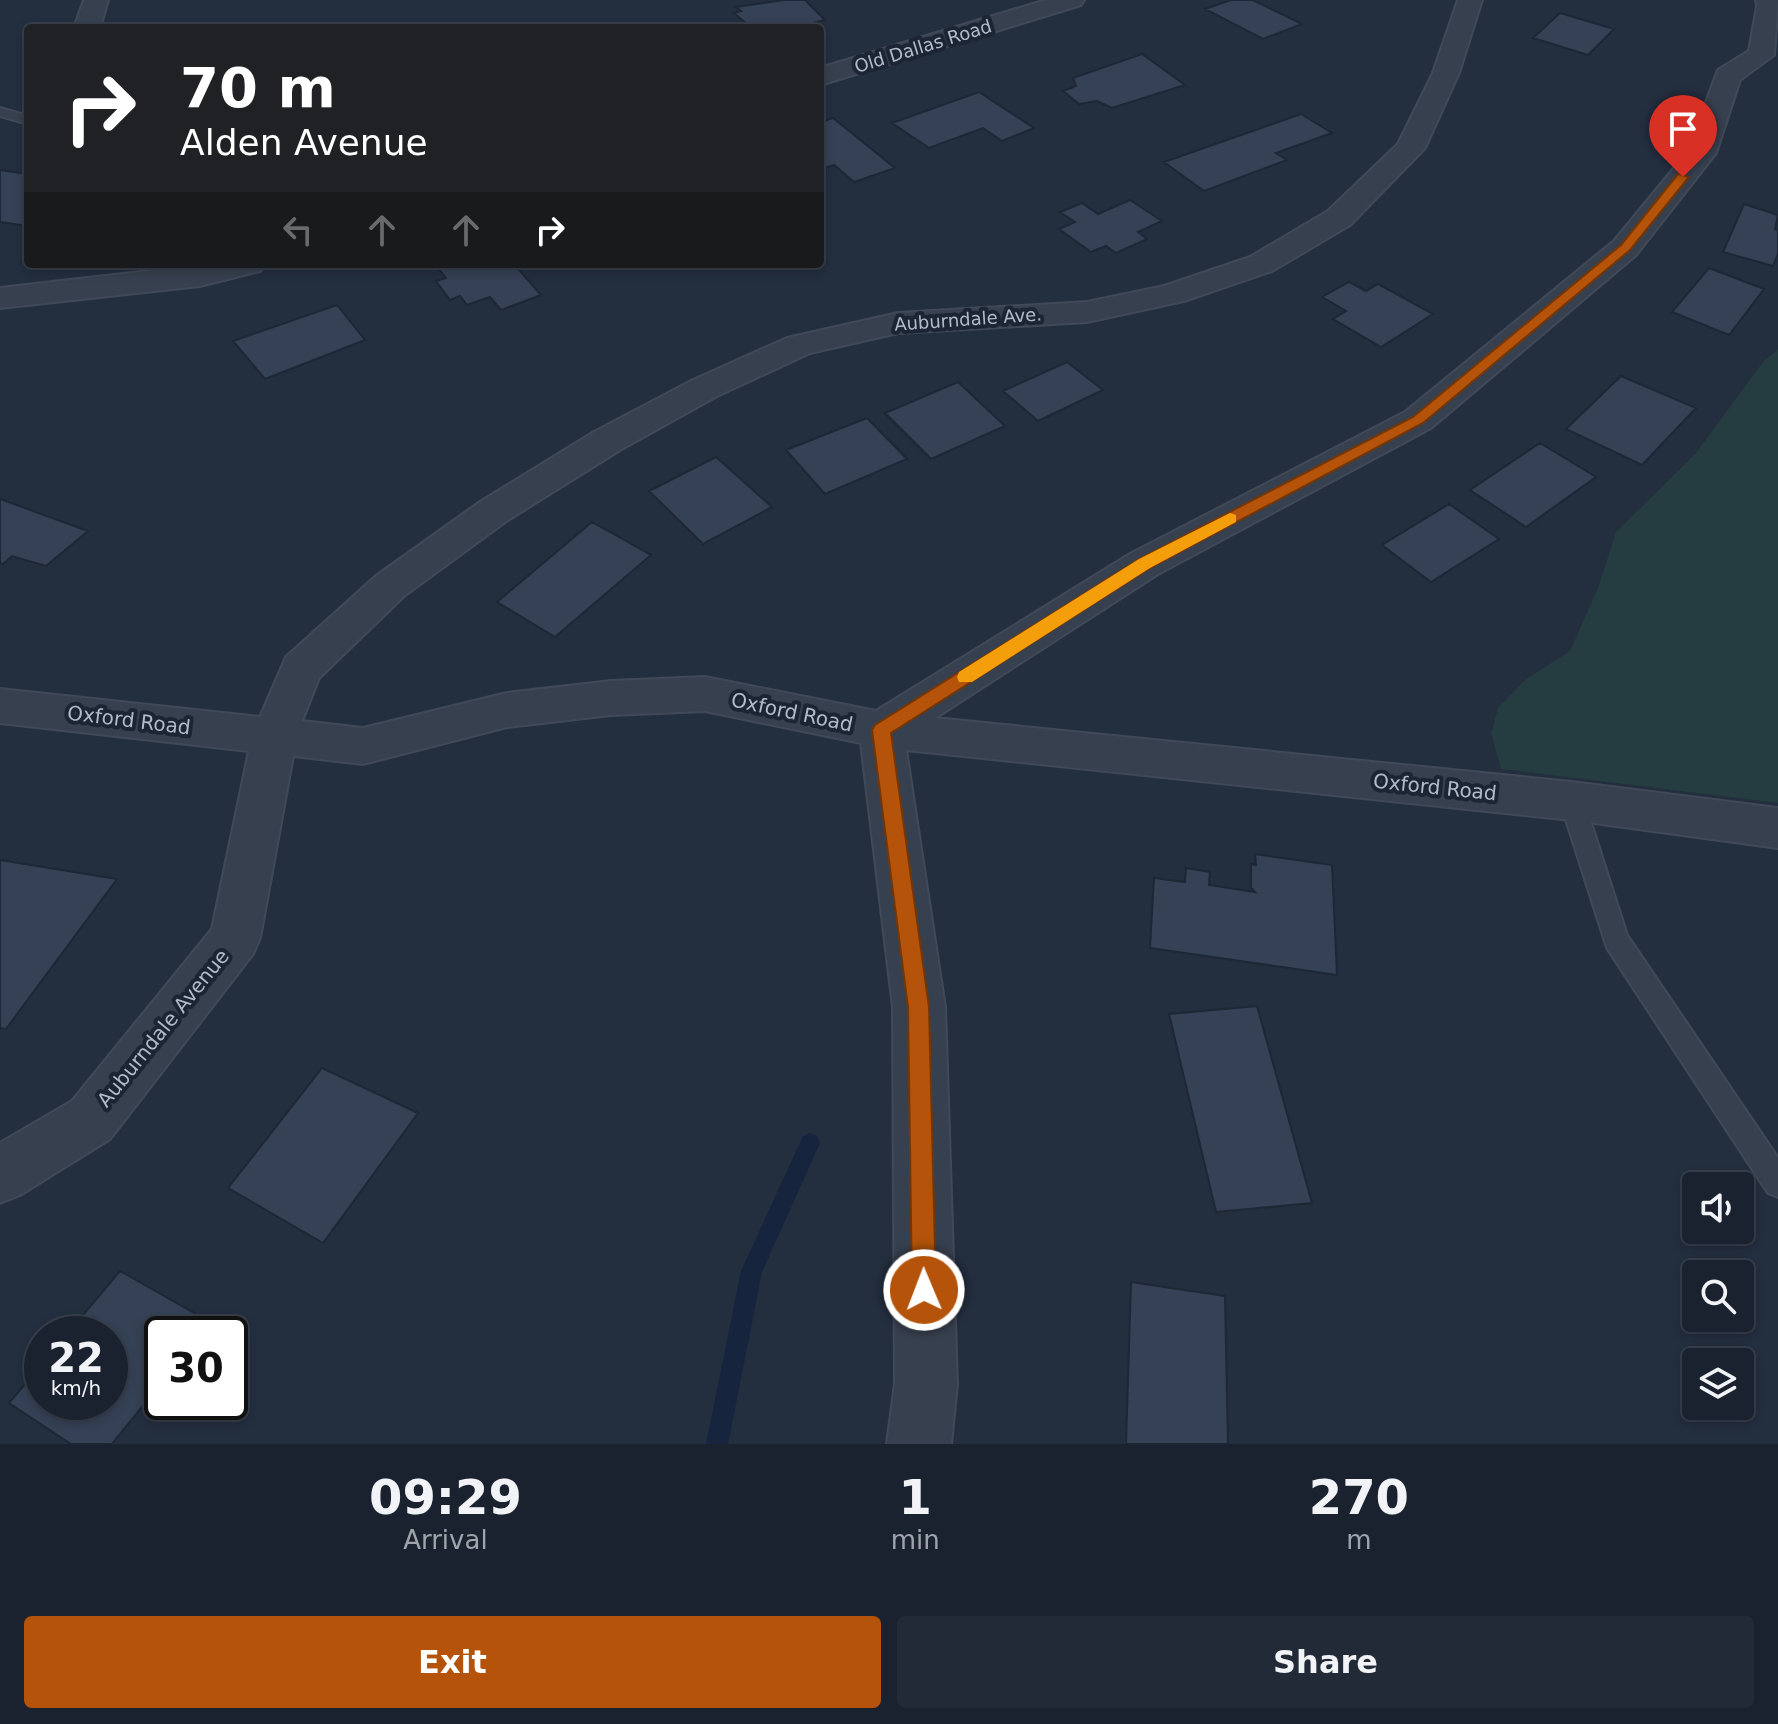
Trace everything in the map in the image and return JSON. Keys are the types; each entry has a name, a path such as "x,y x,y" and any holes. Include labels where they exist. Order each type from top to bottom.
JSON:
{"street":[{"path":"88,24 96,0"},
{"name":"Old Dallas Road","path":"824,76 1072,0"},
{"name":"Auburndale Ave.","path":"274,738 301,669 390,586 494,511 607,441 705,388 799,345 898,323 1087,312 1172,294 1261,264 1339,218 1411,148 1446,73 1470,0"},
{"path":"919,1444 926,1384 919,1007 881,730 1144,564 1418,420 1625,248 1702,153 1728,76 1769,68 1768,0"},
{"path":"0,298 200,276 233,268"},
{"name":"Oxford Road","path":"0,706 363,746 507,710 611,698 705,694 881,730 1572,801 1778,828"},
{"name":"Auburndale Avenue","path":"0,1175 91,1120 235,938 274,738"}],"lane":[{"path":"0,112 24,119"},
{"path":"1572,801 1616,940 1778,1183"}],"green space":[{"path":"1778,349 1778,803 1501,769 1491,733 1498,708 1525,680 1570,651 1598,588 1616,532 1695,454 1763,362"}],"building":[{"path":"805,0 825,20 809,24 746,24 734,13 741,11 736,7"},
{"path":"1231,0 1253,0 1302,24 1263,39 1205,9"},
{"path":"1560,13 1614,29 1588,55 1533,38"},
{"path":"1142,54 1185,85 1112,108 1097,101 1079,104 1063,91 1076,86 1073,78"},
{"path":"979,92 1034,128 1002,141 983,128 929,148 892,123"},
{"path":"1301,114 1332,133 1276,153 1287,160 1204,191 1164,162"},
{"path":"833,118 895,168 854,182 834,165 824,169 824,121"},
{"path":"0,170 24,173 24,225 0,222"},
{"path":"1130,200 1162,221 1138,232 1147,239 1116,253 1106,246 1091,252 1059,229 1075,222 1060,212 1082,203 1098,214"},
{"path":"1744,204 1778,215 1775,229 1778,230 1778,254 1773,266 1723,252"},
{"path":"438,268 517,268 541,295 501,310 490,297 467,305 460,296 450,300 436,281 446,278"},
{"path":"1709,268 1764,289 1729,335 1672,312"},
{"path":"1349,282 1366,291 1378,284 1433,314 1381,347 1333,319 1346,311 1322,297"},
{"path":"337,305 365,340 265,379 233,341"},
{"path":"1067,362 1103,390 1038,421 1003,391"},
{"path":"1621,376 1696,408 1642,465 1566,429"},
{"path":"958,382 1005,426 931,459 885,413"},
{"path":"867,418 907,459 825,494 786,450"},
{"path":"1540,443 1596,477 1526,527 1470,490"},
{"path":"716,457 772,507 703,544 649,491"},
{"path":"0,499 88,531 46,566 12,556 0,563"},
{"path":"1449,504 1499,539 1431,582 1382,545"},
{"path":"592,522 651,555 555,637 497,602"},
{"path":"1255,854 1332,865 1337,975 1150,948 1154,878 1185,882 1186,868 1210,872 1209,885 1255,892 1251,888 1251,864 1256,865"},
{"path":"0,860 117,879 6,1029 0,1028"},
{"path":"1257,1006 1312,1203 1216,1212 1169,1014"},
{"path":"322,1068 418,1113 323,1243 228,1188"},
{"path":"120,1271 199,1316 144,1316 144,1404 112,1444 71,1444 35,1420 128,1420 128,1316 82,1316"},
{"path":"1131,1282 1225,1296 1228,1444 1126,1444"},
{"path":"24,1385 24,1413 9,1403"}],"waterway":[{"path":"717,1444 752,1271 810,1143"}],"slow traffic":[{"path":"966,677 1144,564 1230,518"}],"route":[{"path":"924,1290 919,1007 881,730 1144,564 1418,420 1625,248 1683,177"}]}
